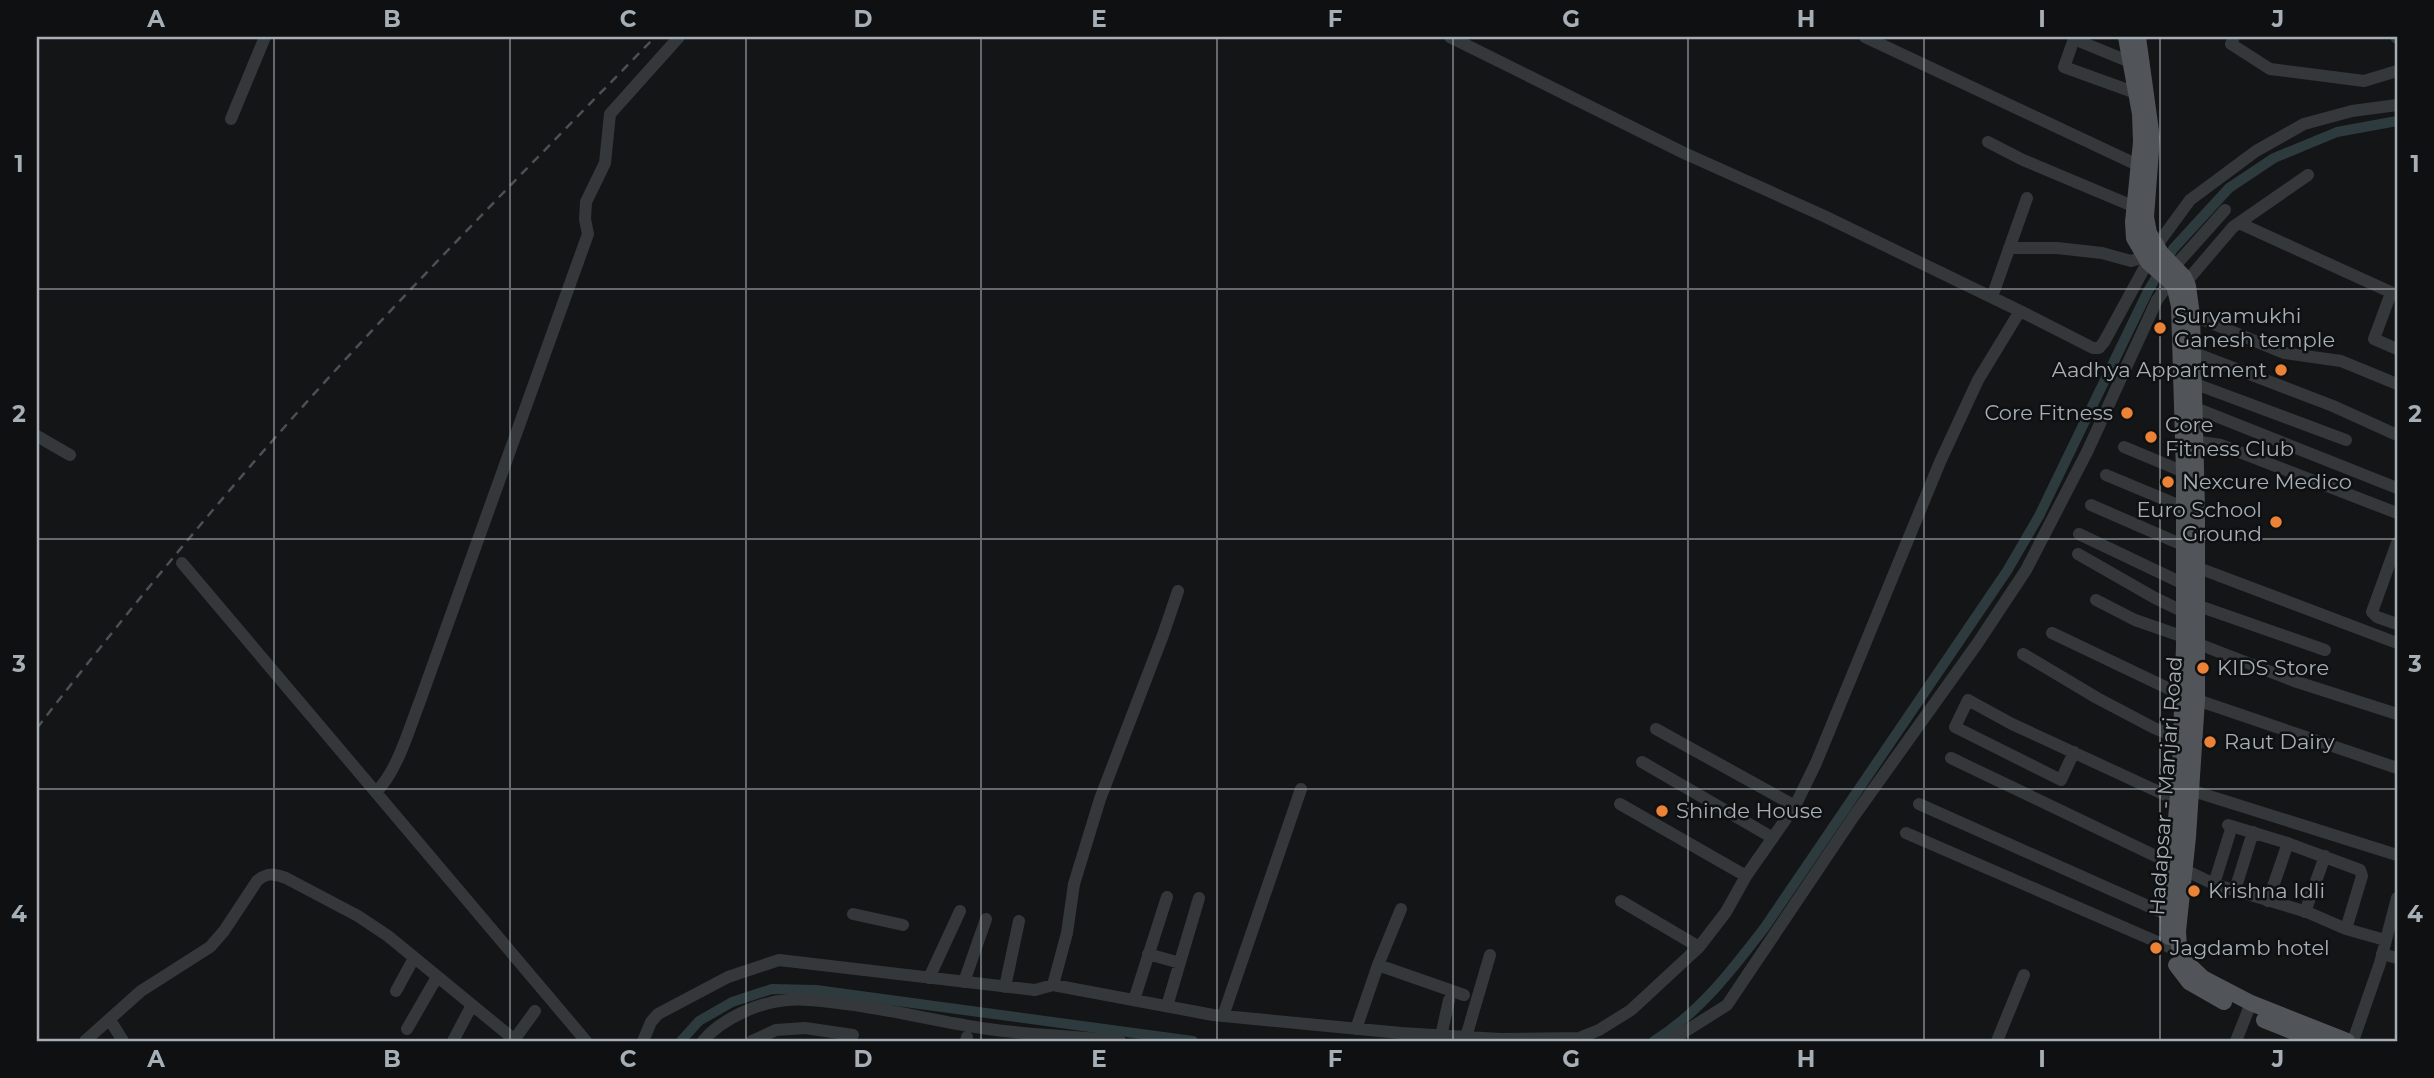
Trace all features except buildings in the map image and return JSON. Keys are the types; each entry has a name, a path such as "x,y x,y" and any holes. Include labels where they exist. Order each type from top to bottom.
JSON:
{"main road":[{"name":"Hadapsar - Manjari Road","path":"2126,37 2136,93 2149,233 2177,294 2179,306 2190,510 2184,584 2190,608"},
{"name":"Hadapsar - Manjari Road","path":"2138,37 2152,138 2135,206 2134,238 2191,299 2192,315 2193,407 2184,472 2196,567 2188,642 2186,799 2178,866 2168,915 2169,947 2178,968 2189,982 2202,991 2347,1041"},
{"name":"Hadapsar - Manjari Road","path":"2178,866 2179,948 2184,960 2203,978 2249,1008 2298,1038 2316,1041"}],"street":[{"path":"231,118 265,37"},
{"path":"376,792 397,759 420,701 588,234 584,217 586,202 606,163 610,114 679,37"},
{"path":"1450,37 1684,153 1824,216 2020,310 2088,346 2099,348 2162,266 2225,211"},
{"path":"1865,37 2144,169"},
{"path":"2234,37 2231,44 2270,69 2364,81 2397,71"},
{"path":"2130,62 2074,40 2064,67 2136,93"},
{"path":"1670,1041 1727,1005 1854,816 2019,581 2087,452 2157,300 2162,266 2190,200 2256,151 2304,124 2352,111 2397,105"},
{"path":"1988,142 2023,160 2135,206"},
{"path":"2009,248 2057,248 2102,253 2162,266 2239,223 2308,175"},
{"path":"1992,297 2027,198"},
{"path":"2239,223 2394,294 2374,339 2397,349"},
{"path":"643,1041 651,1022 658,1014 728,977 779,960 1005,987 1035,989 1053,985 1223,1016 1356,1029 1500,1039 1579,1038 1599,1030 1631,1010 1699,947 1726,912 1746,876 1795,806 1816,763 1940,462 1978,380 2020,310"},
{"path":"2192,315 2284,353 2341,361 2397,384"},
{"path":"2192,352 2333,406 2397,435"},
{"path":"2193,383 2346,440"},
{"path":"2193,407 2397,488"},
{"path":"37,436 70,455"},
{"path":"2188,436 2220,441 2221,445 2397,513"},
{"path":"2124,447 2184,472"},
{"path":"2106,475 2190,510"},
{"path":"2091,505 2185,546"},
{"path":"2079,534 2184,584"},
{"path":"2397,543 2372,611 2377,617 2397,624"},
{"path":"2078,554 2155,598 2325,650"},
{"path":"182,563 586,1041"},
{"path":"2196,567 2397,643"},
{"path":"1053,985 1067,933 1074,884 1100,799 1178,590"},
{"path":"2096,600 2188,642 2294,681 2397,714"},
{"path":"2052,633 2189,698 2397,768"},
{"path":"2023,654 2097,698 2188,741"},
{"path":"2074,752 2061,780 1955,727 1968,700 2012,724 2186,799 2397,855"},
{"path":"1656,729 1795,806"},
{"path":"1951,758 2214,884 2385,940"},
{"path":"1642,762 1773,838"},
{"path":"1223,1016 1301,789"},
{"path":"1620,804 1746,876"},
{"path":"1919,804 2168,915"},
{"path":"2214,884 2230,825 2288,843 2360,870 2362,876 2346,929"},
{"path":"2235,890 2253,832"},
{"path":"1906,833 2169,947"},
{"path":"2268,901 2288,843"},
{"path":"2305,912 2325,856"},
{"path":"85,1041 141,991 210,947 257,880 264,875 273,874 286,878 358,916 388,936 510,1039 535,1011"},
{"path":"1134,1000 1167,897"},
{"path":"1167,1006 1199,898"},
{"path":"2353,1041 2382,954 2397,898"},
{"path":"1621,901 1699,947"},
{"path":"1356,1029 1401,909"},
{"path":"929,978 960,911"},
{"path":"853,914 903,925"},
{"path":"964,982 986,919"},
{"path":"1005,987 1019,921"},
{"path":"1149,954 1180,963"},
{"path":"2382,954 2397,958"},
{"path":"1466,1037 1490,955"},
{"path":"396,991 414,958"},
{"path":"1378,965 1464,995"},
{"path":"1997,1041 2024,975"},
{"path":"407,1030 437,977"},
{"path":"703,1041 710,1033 735,1017 761,1006 786,1000 814,1000 878,1008 1029,1037 1120,1041"},
{"path":"1441,1036 1449,1000"},
{"path":"453,1041 472,1005"},
{"path":"2236,1041 2249,1008"},
{"path":"110,1020 123,1041"},
{"path":"752,1041 776,1030 804,1028 853,1035"}],"waterway":[{"path":"1654,1041 1701,1004 1765,927 2007,571 2039,516 2148,291 2173,249 2229,188 2274,158 2337,132 2397,121"},
{"path":"681,1041 699,1021 732,1002 772,989 816,990 1193,1041"}],"railway":[{"path":"37,728 181,548 294,417 452,246 655,37"}],"place":[{"name":"Suryamukhi Ganesh temple","path":"2160,328"},
{"name":"Aadhya Appartment","path":"2281,370"},
{"name":"Core Fitness","path":"2127,413"},
{"name":"Core Fitness Club","path":"2151,437"},
{"name":"Nexcure Medico","path":"2168,482"},
{"name":"Euro School Ground","path":"2276,522"},
{"name":"KIDS Store","path":"2203,668"},
{"name":"Raut Dairy","path":"2210,742"},
{"name":"Shinde House","path":"1662,811"},
{"name":"Krishna Idli","path":"2194,891"},
{"name":"Jagdamb hotel","path":"2156,948"}]}
